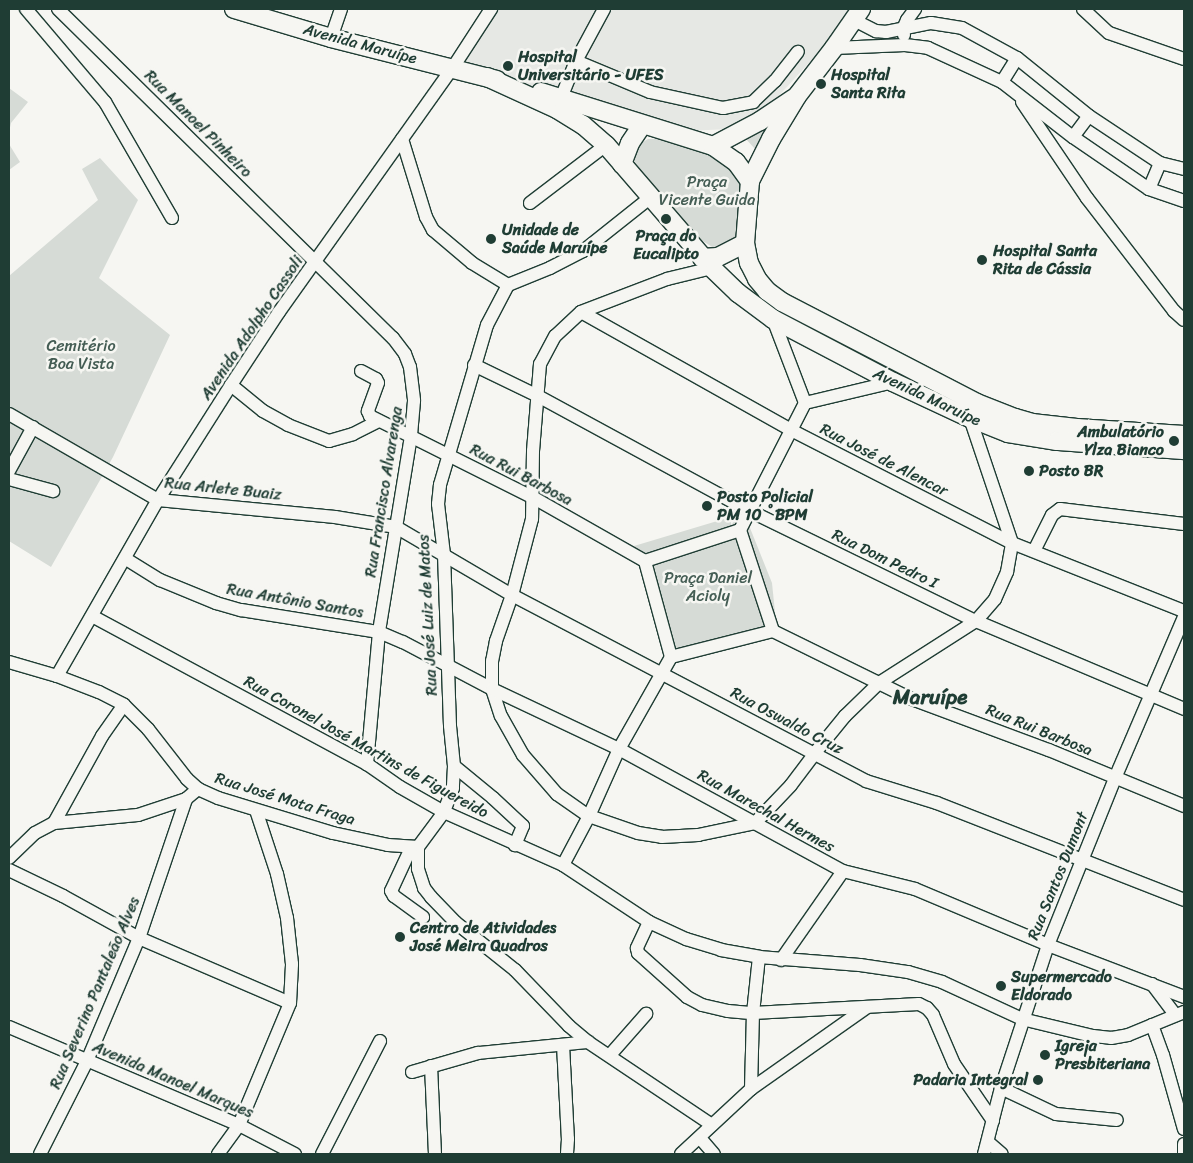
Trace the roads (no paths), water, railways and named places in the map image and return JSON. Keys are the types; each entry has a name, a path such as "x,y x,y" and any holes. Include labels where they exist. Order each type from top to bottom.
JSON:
{"main road":[{"name":"Avenida Maruípe","path":"234,9 332,38 487,77 561,98 642,125"},
{"path":"750,181 736,162 713,146 642,125 630,143 622,164 707,263 745,243 750,181 771,139 797,96 834,48 857,14"},
{"name":"Avenida Maruípe","path":"487,77 571,117 606,145 622,164"},
{"path":"713,146 760,121 797,96"},
{"name":"Avenida Maruípe","path":"745,243 749,263 757,279 767,291 782,302 977,403 1032,423 1184,435"},
{"name":"Avenida Maruípe","path":"707,263 738,293 773,319 893,382 970,418 1008,433 1030,438 1184,450"}],"street":[{"path":"26,9 105,102 172,218"},
{"name":"Rua Manoel Pinheiro","path":"58,9 315,264"},
{"path":"332,38 341,9"},
{"name":"Avenida Adolpho Cassoli","path":"57,676 126,559 158,500 231,385 279,312 315,264 491,9"},
{"path":"561,98 576,61 604,9"},
{"path":"905,44 903,29 915,9"},
{"path":"1083,9 1109,33 1184,58"},
{"path":"857,14 876,31 941,23 962,28 1017,58 1089,116 1160,163 1184,169"},
{"path":"920,46 921,25"},
{"path":"834,48 905,44 928,48 1002,82 1073,136 1149,189 1184,201"},
{"path":"576,61 650,92 723,108 753,102 770,87 798,52"},
{"path":"1002,82 1017,58"},
{"path":"1016,94 1087,198 1174,311 1184,320"},
{"path":"1073,136 1089,116"},
{"path":"402,139 426,217 433,230 472,263 508,285 550,268 582,251 650,197"},
{"path":"530,203 606,145"},
{"path":"1149,189 1160,163"},
{"path":"707,263 581,312 555,336 540,364 536,395 533,451 534,498 528,536 512,594 496,641 492,661 492,689 501,716 527,761 557,794 589,816 638,833 662,837 698,835 754,823 791,785 846,716 878,683 976,622 995,599 1007,572 1012,543 970,418"},
{"name":"Rua Francisco Alvarenga","path":"315,264 393,338 405,354 414,382 411,436 379,632 366,764"},
{"name":"Rua José Luiz de Matos","path":"423,916 394,896 391,891 415,847 444,812 453,788 454,766 450,726 444,554 438,504 440,485 447,455 487,325 508,285"},
{"name":"Rua José de Alencar","path":"581,312 791,430 1012,543 1184,611"},
{"path":"671,657 645,561 740,530 805,403 773,319"},
{"name":"Rua Dom Pedro I","path":"474,365 536,395 750,511 976,622 1184,708"},
{"path":"361,371 378,381 368,412 370,416 379,421"},
{"path":"805,403 893,382"},
{"path":"231,385 263,411 288,425 330,441 353,434 379,421"},
{"name":"Rua Arlete Buaiz","path":"9,414 158,500 335,518 396,527"},
{"name":"Rua Rui Barbosa","path":"379,421 534,498 645,561"},
{"path":"9,471 33,427"},
{"path":"9,479 53,491"},
{"path":"1034,551 1052,515 1060,509 1184,524"},
{"name":"Rua Oswaldo Cruz","path":"396,527 512,594 866,781 937,803 1184,900"},
{"path":"563,865 589,816 619,749 660,673 671,657 773,631 740,530"},
{"name":"Rua Antônio Santos","path":"126,559 160,580 216,603 241,610 379,632"},
{"name":"Rua Coronel José Martins de Figuereido","path":"92,616 366,764 400,787 444,812 563,865 649,922 686,939 721,950 759,957 908,972 942,982 1022,1020 1094,1036 1110,1038 1128,1035 1152,1025"},
{"name":"Rua Santos Dumont","path":"984,1154 1001,1088 1048,945 1115,778 1184,617"},
{"name":"Rua Rui Barbosa","path":"773,631 909,698 1008,734 1184,806"},
{"name":"Rua Marechal Hermes","path":"379,632 403,642 492,689 619,749 843,871 915,889 1048,945 1184,998"},
{"name":"Rua José Mota Fraga","path":"9,662 57,676 99,692 124,705 148,729 187,779 198,789 256,810 364,840 415,847"},
{"path":"54,823 102,736 124,705"},
{"path":"454,766 523,826 515,845"},
{"path":"9,858 35,833 54,823 138,816 186,799 198,789"},
{"name":"Rua Severino Pantaleão Alves","path":"40,1154 87,1061 139,938 186,799"},
{"path":"218,1154 239,1125 290,1003 292,964 287,918 277,874 256,810"},
{"path":"415,847 419,877 431,897 455,922 515,970 588,1042 610,1055 656,1090 712,1125"},
{"path":"9,870 63,896 139,938 290,1003"},
{"path":"781,960 843,871"},
{"path":"649,922 637,948 638,953 687,997 702,1005 753,1013 919,1004 927,1008 933,1015 954,1064 992,1121"},
{"path":"751,1090 753,1013 759,957"},
{"path":"1152,984 1180,1013 1152,1025 1184,1129"},
{"path":"681,1154 751,1090 866,1008"},
{"path":"610,1055 646,1014"},
{"name":"Avenida Manoel Marques","path":"9,1028 239,1125 290,1153"},
{"path":"322,1154 380,1041"},
{"path":"412,1072 478,1053 588,1042"},
{"path":"563,1045 568,1139 567,1154"},
{"path":"431,1066 435,1154"},
{"path":"1001,1088 1056,1114 1117,1120"},
{"path":"700,1138 714,1154"},
{"path":"988,1142 1002,1154"},
{"path":"1184,1144 1184,1154"}],"place":[{"name":"Hospital Universitário - UFES","path":"508,66"},
{"name":"Hospital Santa Rita","path":"821,84"},
{"name":"Praça do Eucalipto","path":"666,219"},
{"name":"Unidade de Saúde Maruípe","path":"491,239"},
{"name":"Hospital Santa Rita de Cássia","path":"982,260"},
{"name":"Ambulatório Ylza Bianco","path":"1174,441"},
{"name":"Posto BR","path":"1029,471"},
{"name":"Posto Policial PM 10˚ BPM","path":"707,506"},
{"name":"Centro de Atividades José Meira Quadros","path":"400,937"},
{"name":"Supermercado Eldorado","path":"1001,986"},
{"name":"Igreja Presbiteriana","path":"1045,1055"},
{"name":"Padaria Integral","path":"1038,1080"}],"district":[{"name":"Maruípe","path":"930,697"}],"park label":[{"name":"Praça Vicente Guida","path":"707,191"},
{"name":"Cemitério Boa Vista","path":"81,355"},
{"name":"Praça Daniel Acioly","path":"708,587"}]}
